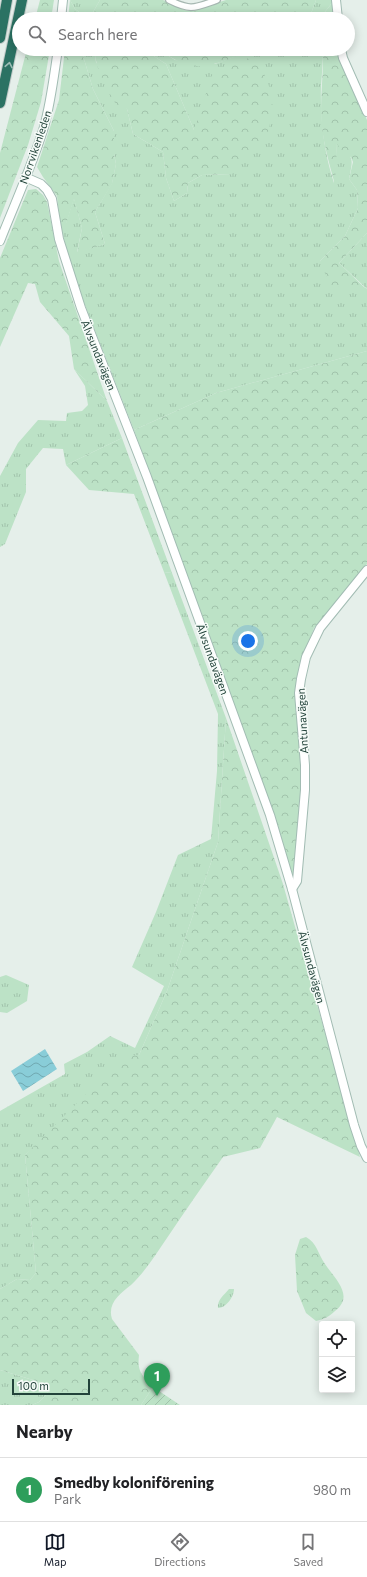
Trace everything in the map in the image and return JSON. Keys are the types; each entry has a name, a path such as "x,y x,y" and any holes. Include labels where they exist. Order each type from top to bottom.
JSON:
{"highway":[{"path":"0,38 8,0"},
{"path":"19,12 22,0"},
{"path":"0,103 12,47"}],"street":[{"path":"62,12 63,0"},
{"path":"169,0 189,8 217,0"},
{"path":"336,0 337,12"},
{"name":"Norrvikenleden","path":"0,241 26,177 44,126 57,56"},
{"path":"343,56 367,112"},
{"name":"Älvsundavägen","path":"26,177 41,184 47,190 52,199 59,239 81,308 147,477 267,808 292,890 354,1125 367,1158"},
{"name":"Antunavägen","path":"292,890 297,881 305,790 305,765 299,693 306,657 320,628 367,570"}],"green space":[{"path":"40,0 54,0 52,12 37,12"},
{"path":"70,0 100,0 93,12 79,12 75,9"},
{"path":"70,0 75,9 79,12 69,12"},
{"path":"100,0 163,0 184,10 191,11 226,0 316,0 312,12 93,12"},
{"path":"316,0 332,0 332,3 325,12 312,12"},
{"path":"332,3 333,12 325,12"},
{"path":"25,56 49,56 41,102 28,145 0,218 0,153"},
{"path":"64,56 83,56 93,89 114,131 114,154 116,164 112,184 95,212 105,244 77,253 82,228 74,199 66,224 60,224 57,196 37,167 59,100"},
{"path":"83,56 95,56 96,62 127,109 133,134 163,152 166,178 174,201 187,193 188,183 202,175 232,174 194,130 166,64 154,56 169,56 175,60 215,64 236,56 323,56 321,110 323,135 328,160 334,183 337,142 351,158 352,161 349,179 357,190 358,208 345,236 320,261 367,289 367,351 216,393 134,430 74,277 60,224 66,223 74,198 82,228 77,252 105,244 95,212 112,183 116,164 114,154 114,131 93,89"},
{"path":"154,56 166,64 194,130 213,72 249,58 262,68 272,94 272,114 267,137 232,174 202,175 188,183 187,193 174,201 166,178 163,152 133,134 127,109 117,106 102,79 95,57"},
{"path":"169,56 238,56 202,66 185,64"},
{"path":"323,56 340,56 349,81 367,120 367,233 339,263 367,290 330,286 320,261 345,236 358,208 357,190 349,179 353,162 351,157 343,155 337,143 335,185 326,149 321,117"},
{"path":"36,189 43,195 47,202 59,261 107,401 74,369 69,336 40,302 35,284 28,283 0,347 0,258 28,190"},
{"path":"367,233 367,289 339,263"},
{"path":"367,351 367,564 314,628 304,654 297,683 302,789 293,876 291,878 274,816 134,430 216,393"},
{"path":"74,369 107,401 122,438 66,465 63,449 43,448 26,469 26,492 5,544 0,547 0,476 18,443 38,420 66,421 67,413 82,411 88,405 85,386"},
{"path":"122,438 172,573 164,572 134,494 89,490 66,465"},
{"path":"164,572 172,573 226,718 218,842 167,991 139,1055 25,1155 36,1273 30,1280 17,1279 0,1289 0,1111 65,1074 64,1064 87,1052 110,1036 135,1048 164,986 132,967 156,912 178,855 211,839 217,771 218,714"},
{"path":"226,718 283,884 360,1157 277,1117 260,1148 223,1157 150,1263 136,1280 119,1295 111,1308 112,1319 139,1355 141,1373 153,1387 141,1405 32,1405 39,1402 48,1393 43,1383 0,1370 0,1289 17,1279 30,1280 36,1273 25,1155 124,1056 139,1055 167,991 218,842"},
{"path":"6,975 29,985 27,1001 7,1013 0,1012 0,977"},
{"path":"306,1237 313,1242 325,1264 338,1282 343,1293 341,1305 324,1319 316,1321 306,1313 297,1291 295,1255 300,1239"},
{"path":"229,1289 234,1289 231,1299 227,1304 221,1308 218,1308 220,1300"},
{"path":"0,1370 43,1383 48,1393 39,1402 32,1405 0,1405"},
{"path":"153,1387 180,1405 141,1405"}],"water":[{"path":"45,1049 57,1069 23,1091 11,1071"}],"place":[{"name":"Smedby koloniförening","path":"157,1396"}]}
